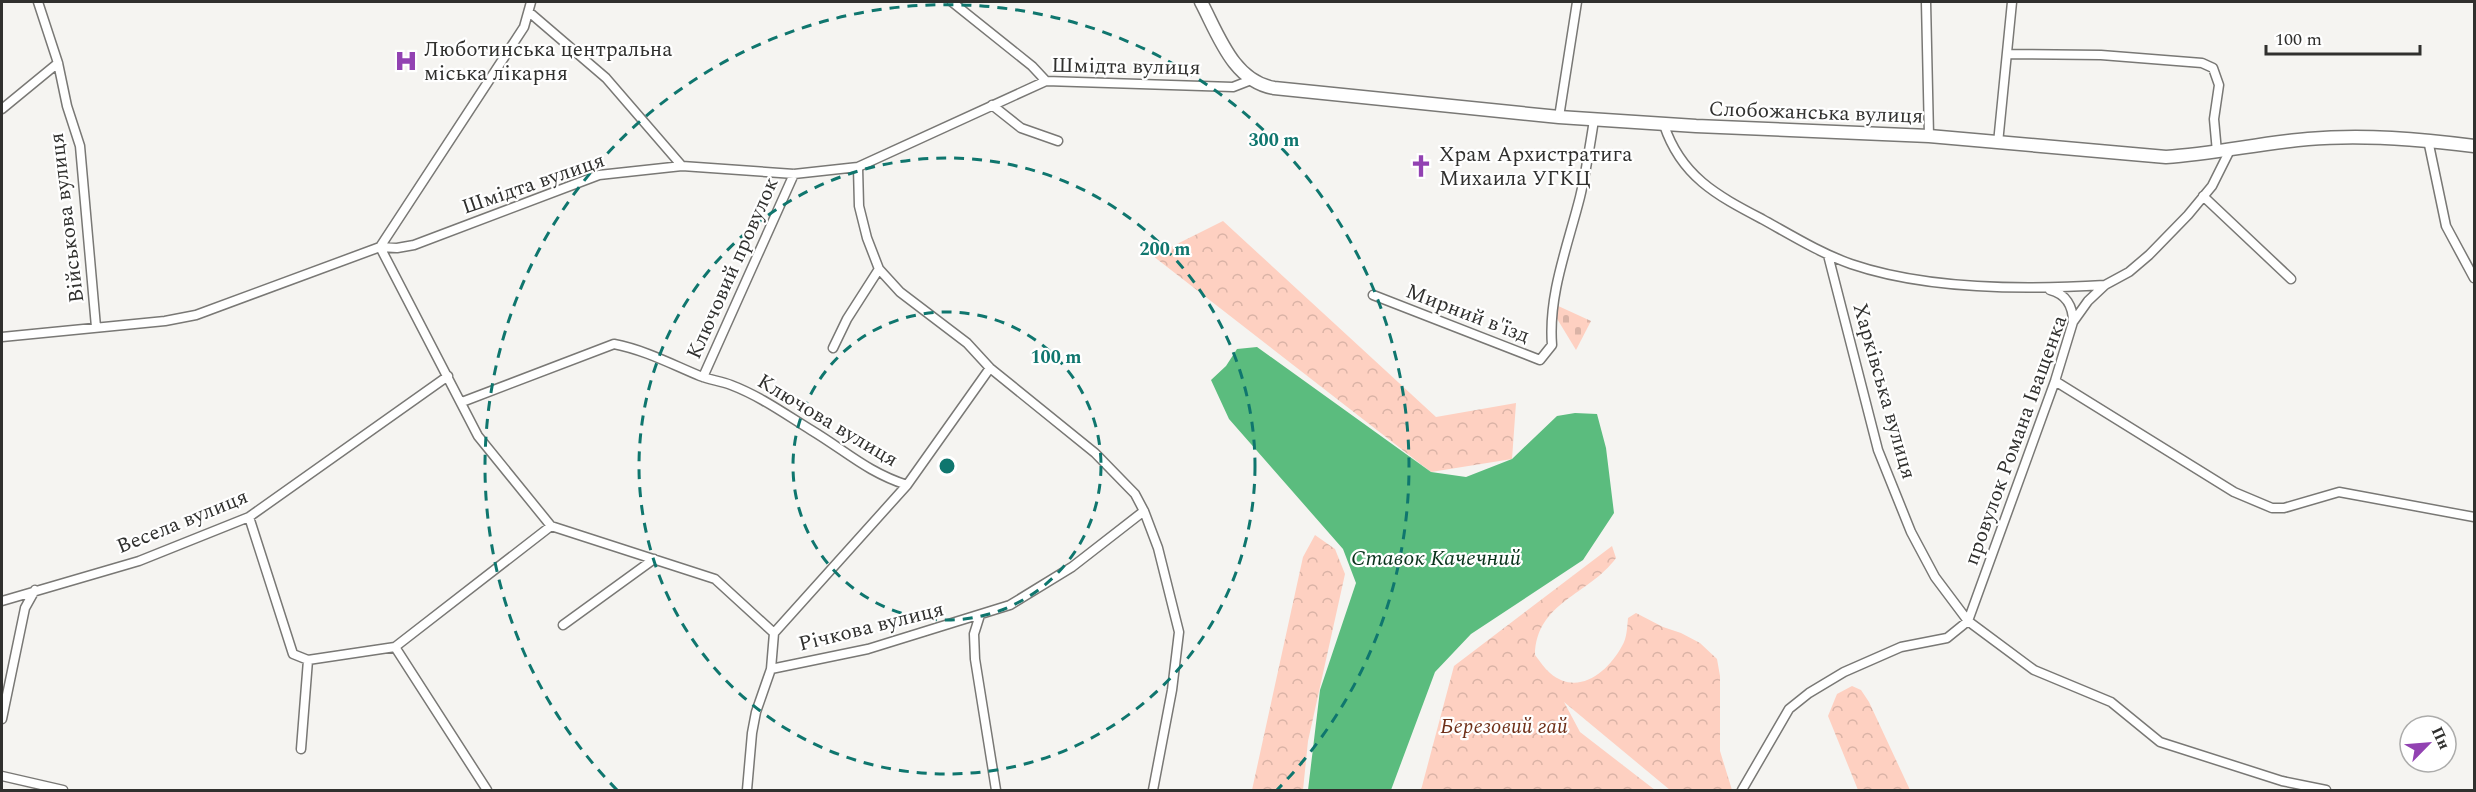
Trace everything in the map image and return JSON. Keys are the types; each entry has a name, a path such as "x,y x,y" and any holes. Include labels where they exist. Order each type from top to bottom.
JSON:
{"street":[{"name":"Військова вулиця","path":"38,2 58,63 67,106 80,146 96,327"},
{"path":"531,2 524,27 380,247 478,436 551,526 716,579 774,633"},
{"path":"952,2 1032,66 1046,81"},
{"path":"1201,2 1229,54 1242,73 1251,80"},
{"path":"1559,117 1577,2"},
{"path":"1926,2 1929,136"},
{"path":"1998,143 2012,2"},
{"path":"529,12 606,78 682,166"},
{"path":"2007,54 2101,55 2202,63 2213,68 2219,85 2214,119 2217,152"},
{"path":"2,109 58,63"},
{"name":"Шмідта вулиця","path":"2,337 165,321 196,315 380,247 398,248 414,245 599,175 682,166 794,174 858,167 1046,81 1233,87 1251,80"},
{"name":"Слобожанська вулиця","path":"1251,80 1274,88 1594,120 1929,136 2166,157 2310,139 2428,140 2475,146"},
{"path":"992,105 1021,128 1058,141"},
{"name":"Мирний в'їзд","path":"1373,295 1540,360 1552,345 1550,324 1554,299 1581,194 1594,120"},
{"path":"1664,124 1671,147 1687,170 1725,199 1828,255 1894,277 1917,281 2046,289 2104,285"},
{"path":"2428,140 2446,226 2475,278"},
{"name":"провулок Романа Іващенка","path":"1968,621 2055,381 2073,322 2088,301 2104,285 2129,272 2173,232 2212,186 2230,150"},
{"path":"858,167 859,207 867,238 879,269 900,292 967,343 990,368 1095,453 1135,494 1144,511 1158,548 1179,632 1172,690 1153,790"},
{"name":"Ключовий провулок","path":"703,377 794,174"},
{"path":"2203,196 2291,279"},
{"name":"Харківська вулиця","path":"1828,255 1878,450 1911,532 1935,577 1968,621 2034,670 2111,702 2160,742 2282,780 2326,790"},
{"path":"833,348 879,269"},
{"path":"2046,289 2064,296 2073,313 2073,322"},
{"name":"Ключова вулиця","path":"462,402 614,344 635,348 755,396 816,433 863,467 907,485"},
{"path":"747,790 752,734 756,712 771,669 774,633 907,485 990,368"},
{"name":"Весела вулиця","path":"2,601 139,561 249,517 448,376"},
{"path":"2055,381 2234,492 2272,508 2284,508 2339,492 2475,517"},
{"name":"Річкова вулиця","path":"771,669 868,648 980,615 1026,597 1072,567 1144,511"},
{"path":"249,517 293,654 308,660 395,647 551,526"},
{"path":"563,625 654,559"},
{"path":"2,719 25,609 36,590"},
{"name":"Річкова вулиця","path":"980,615 974,634 975,659 996,790"},
{"path":"1742,790 1789,709 1809,693 1844,672 1901,647 1947,638 1968,621"},
{"path":"395,647 487,790"},
{"path":"301,749 308,660"},
{"path":"2,776 63,790"}],"green space":[{"path":"1223,221 1436,417 1516,403 1512,459 1431,472 1153,256"},
{"path":"1556,305 1591,321 1576,350 1556,317"},
{"path":"1315,535 1335,549 1345,574 1308,741 1303,790 1252,790 1303,557"},
{"name":"Березовий гай","path":"1612,546 1616,558 1605,571 1566,600 1544,623 1538,637 1535,655 1548,671 1561,680 1571,683 1591,678 1609,665 1616,656 1625,640 1628,618 1636,613 1700,643 1717,659 1720,676 1720,751 1732,790 1670,790 1564,702 1580,732 1655,790 1421,790 1454,666"},
{"path":"1852,686 1861,690 1869,702 1910,790 1858,790 1828,716 1837,694"}],"water":[{"name":"Ставок Качечний","path":"1257,347 1431,472 1466,477 1512,459 1557,416 1575,413 1597,414 1606,448 1614,513 1583,560 1471,634 1435,672 1391,790 1308,790 1320,690 1356,583 1343,549 1229,419 1211,380 1226,366 1237,349"}],"place":[{"name":"Люботинська центральна міська лікарня","path":"406,61"},
{"name":"Храм Архистратига Михаила УГКЦ","path":"1421,166"}]}
